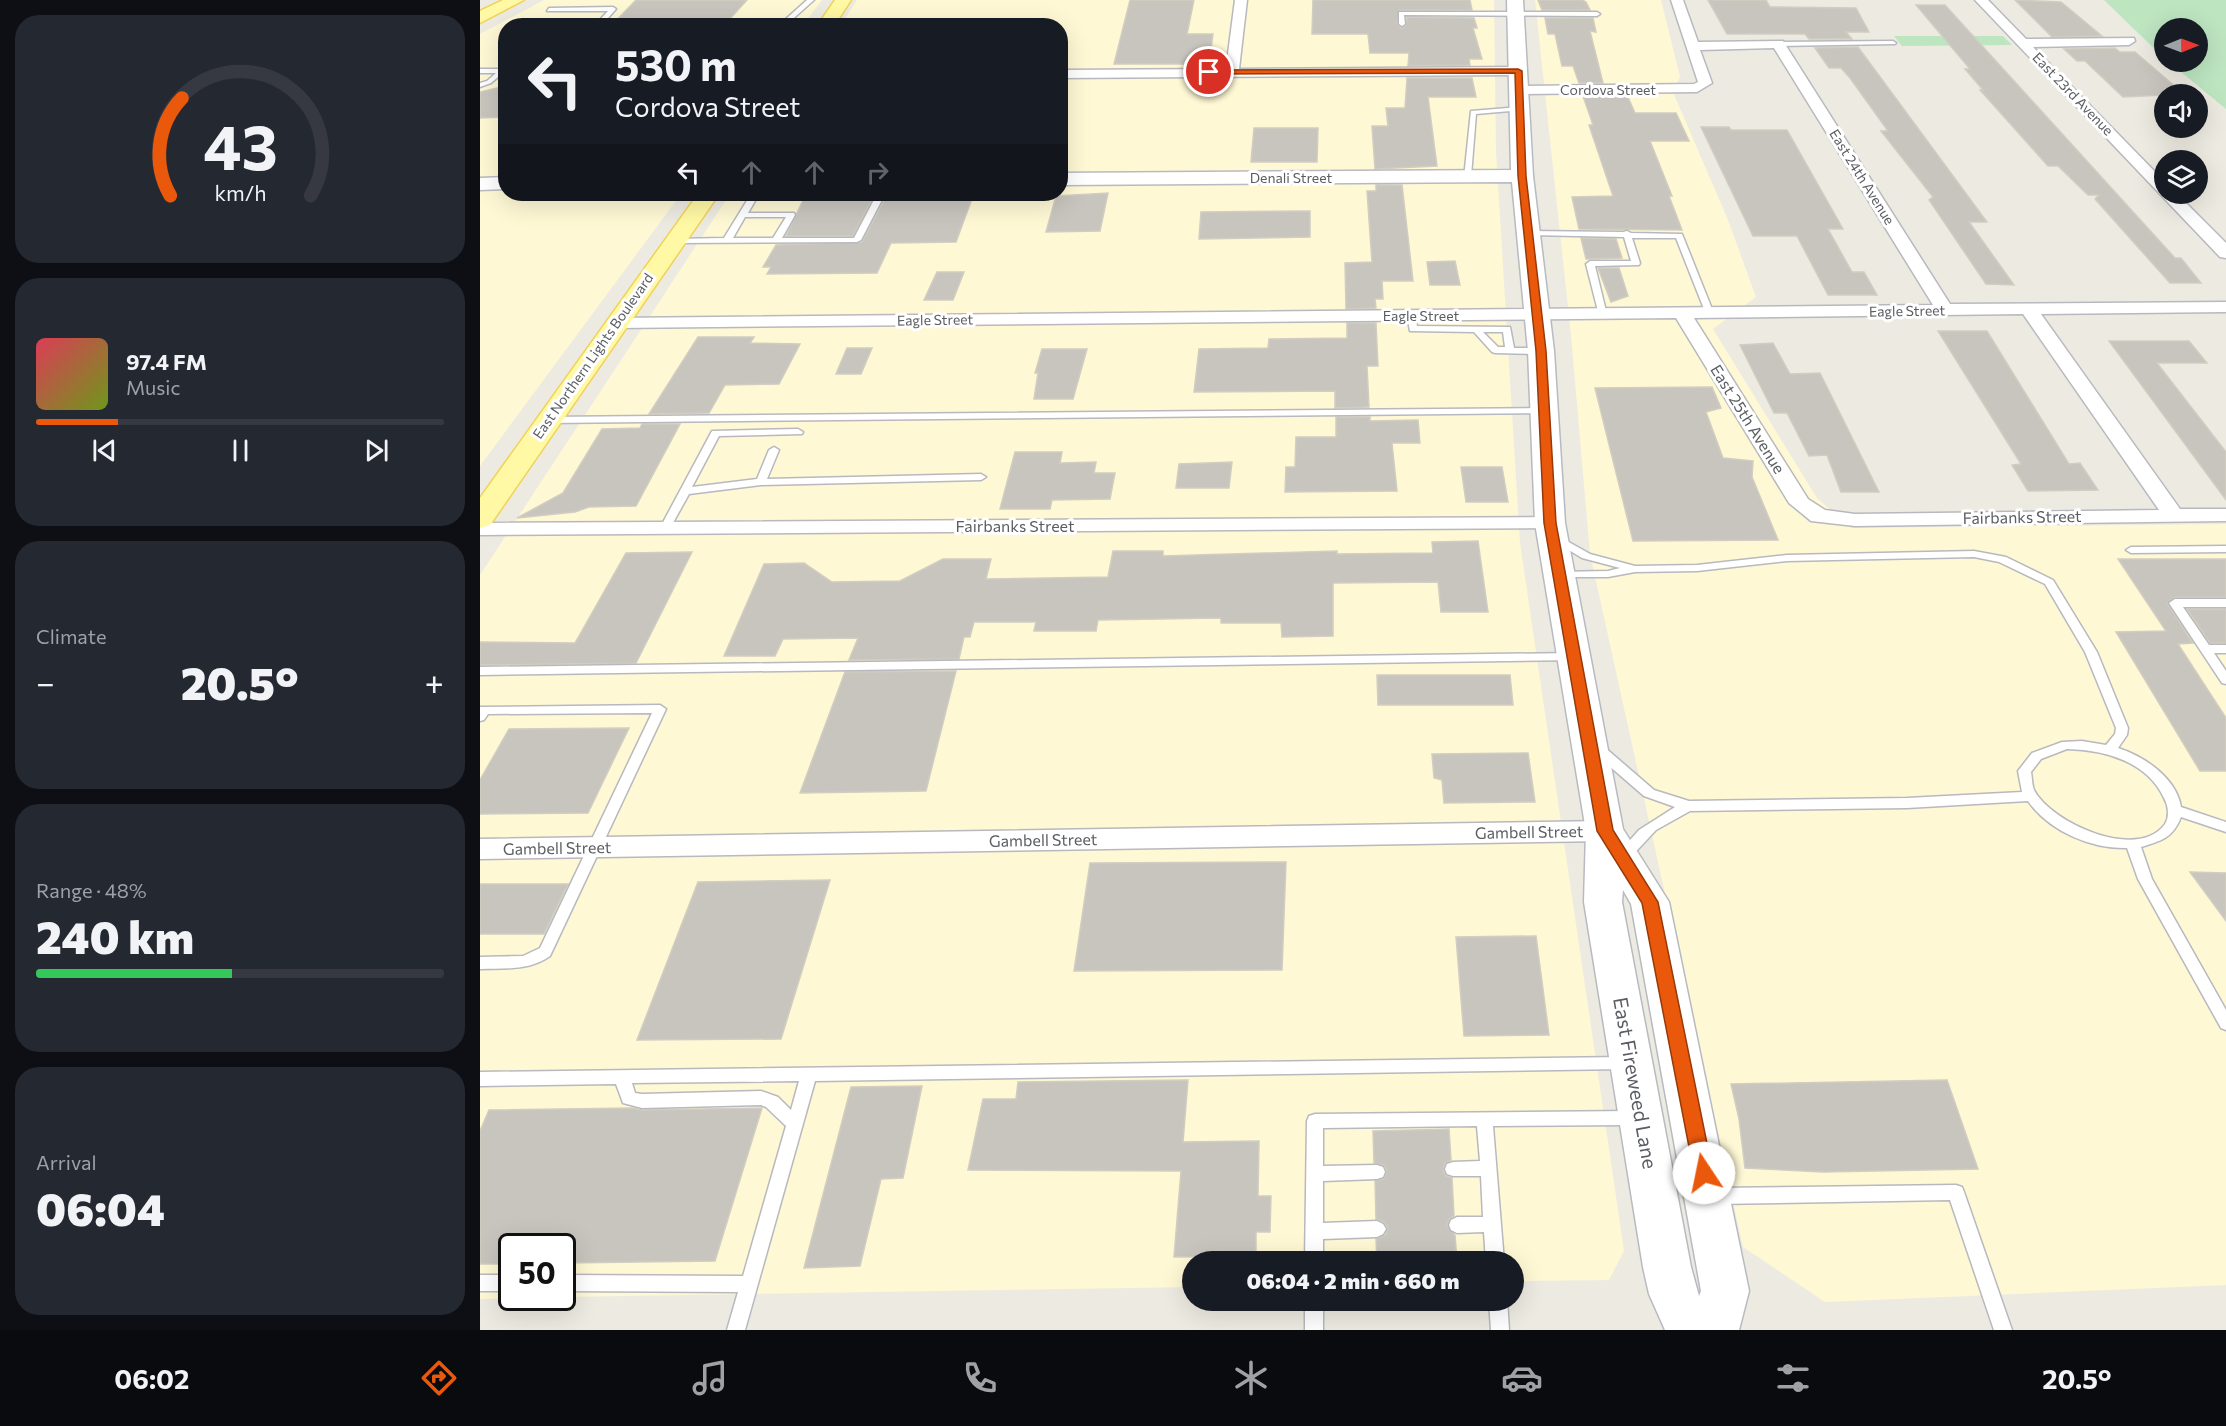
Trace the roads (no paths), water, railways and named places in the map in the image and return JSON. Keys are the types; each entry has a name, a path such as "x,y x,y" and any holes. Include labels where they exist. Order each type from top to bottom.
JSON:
{"main road":[{"path":"480,18 516,0"},
{"path":"831,18 843,0"},
{"name":"East Fireweed Lane","path":"1516,7 1522,176 1530,233 1541,351 1542,411 1551,529 1589,741 1613,844 1650,902 1725,1291 1714,1330"},
{"name":"Denali Street","path":"1068,179 1522,176"},
{"path":"480,184 498,183"},
{"name":"East Northern Lights Boulevard","path":"480,519 703,201"},
{"name":"East Fireweed Lane","path":"1613,844 1603,902 1673,1294 1690,1330"}],"street":[{"path":"1232,72 1240,0"},
{"path":"1677,0 1693,46 1778,44"},
{"name":"East 23rd Avenue","path":"1981,0 2154,179"},
{"path":"2024,43 2128,41"},
{"name":"East 24th Avenue","path":"1778,44 1945,310"},
{"name":"Cordova Street","path":"1068,74 1232,72 1519,90 1697,88 1705,83 1693,46"},
{"path":"2179,204 2226,253"},
{"name":"Eagle Street","path":"616,323 1683,315 2226,307"},
{"path":"2030,310 2174,515"},
{"name":"East 25th Avenue","path":"1683,315 1800,503 1819,516"},
{"name":"Fairbanks Street","path":"1819,516 1855,520 2226,515"},
{"name":"Fairbanks Street","path":"480,529 1551,529"},
{"name":"Gambell Street","path":"480,849 1613,844"}],"lane":[{"path":"790,18 811,0"},
{"path":"1402,24 1401,13 1516,7 1597,14"},
{"path":"549,9 613,9 605,18"},
{"path":"1778,44 1893,43"},
{"path":"480,71 498,71"},
{"path":"480,85 498,75"},
{"path":"1467,176 1473,112 1519,90"},
{"path":"727,240 751,201"},
{"path":"674,241 857,240 877,201"},
{"path":"742,215 791,215 776,240"},
{"path":"1530,233 1627,233 1679,236 1710,314"},
{"path":"1603,315 1590,264 1636,263 1627,233"},
{"path":"1411,316 1413,329 1506,329 1510,350"},
{"path":"1476,329 1496,350 1541,351"},
{"path":"548,420 1542,411"},
{"path":"665,528 716,432 798,432"},
{"path":"760,482 774,450"},
{"path":"686,491 760,482 981,477"},
{"path":"1551,529 1576,551 1635,569"},
{"path":"2131,550 2226,549"},
{"path":"1559,574 1608,574 1635,569 1697,568 1787,558 1974,554 2002,559 2049,582 2091,652 2122,728 2121,735 2109,750"},
{"path":"2226,603 2175,603 2226,680"},
{"path":"2206,649 2226,649"},
{"path":"480,671 1574,657"},
{"path":"480,717 484,710 660,709 545,952 537,959 526,962 480,963"},
{"path":"1589,741 1649,793 1688,806 1907,803 2030,796"},
{"path":"2066,745 2087,745 2109,750 2129,757 2162,782 2172,796 2176,810 2173,823 2165,834 2151,841 2133,845 2109,843 2068,830 2042,812 2030,796 2025,781 2026,767 2034,756 2048,748 2066,745"},
{"path":"1613,844 1640,835 1657,821 1688,806"},
{"path":"2176,810 2226,827"},
{"path":"2133,845 2145,879 2226,1024"},
{"path":"480,1079 1632,1063"},
{"path":"736,1330 809,1075"},
{"path":"622,1077 629,1098 642,1101 761,1098 772,1102 795,1124"},
{"path":"1314,1251 1315,1121 1641,1118"},
{"path":"1485,1120 1494,1251"},
{"path":"1453,1169 1489,1168"},
{"path":"1314,1174 1377,1172"},
{"path":"1708,1196 1956,1192 2003,1330"},
{"path":"1457,1226 1493,1224"},
{"path":"1314,1231 1377,1229"},
{"path":"480,1283 498,1283"},
{"path":"576,1283 749,1284"},
{"path":"1314,1311 1314,1330"},
{"path":"1499,1311 1500,1330"}]}
